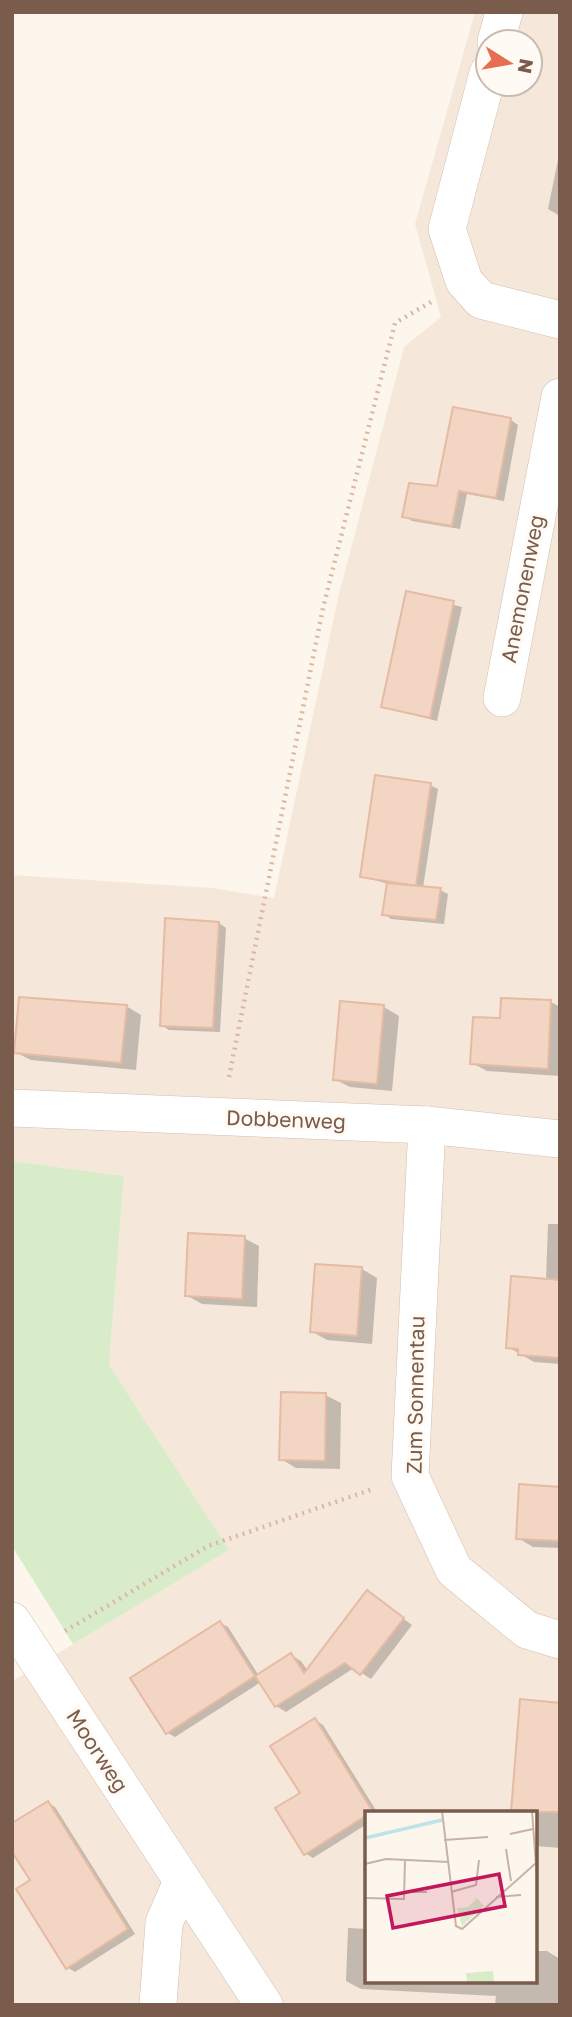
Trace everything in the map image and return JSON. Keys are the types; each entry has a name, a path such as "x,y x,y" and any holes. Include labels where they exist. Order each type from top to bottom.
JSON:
{"street":[{"path":"481,98 447,229 464,281 481,300 560,320"},
{"name":"Anemonenweg","path":"502,698 560,397"},
{"name":"Dobbenweg","path":"12,1108 427,1125 560,1139"},
{"name":"Zum Sonnentau","path":"427,1125 410,1476 454,1570 527,1630 560,1640"},
{"name":"Moorweg","path":"12,1621 264,2005"},
{"path":"158,2005 164,1923 182,1881"}],"path":[{"path":"221,1117 323,608 395,323 464,281"},
{"path":"32,1651 208,1546 410,1476"}],"shaded area":[{"path":"475,12 560,12 560,2005 12,2005 12,1681 229,1550 109,1365 124,1176 12,1161 12,875 213,888 274,898 338,598 404,347 441,317 415,224"}],"green space":[{"path":"12,1161 124,1176 109,1365 229,1550 73,1644 12,1546"}],"building":[{"path":"453,407 511,418 496,498 459,491 452,526 402,517 409,483 437,486"},
{"path":"406,591 454,601 430,718 381,707"},
{"path":"375,775 431,783 416,886 360,877"},
{"path":"387,883 441,888 436,920 382,915"},
{"path":"165,918 219,922 213,1028 160,1026"},
{"path":"19,997 127,1005 121,1063 14,1053"},
{"path":"501,998 551,1000 548,1069 470,1064 473,1017 500,1018"},
{"path":"340,1001 384,1005 377,1084 333,1080"},
{"path":"188,1233 245,1236 242,1299 185,1296"},
{"path":"315,1264 362,1267 357,1336 310,1332"},
{"path":"511,1276 560,1280 560,1358 518,1355 518,1349 506,1348"},
{"path":"281,1392 326,1393 325,1461 279,1460"},
{"path":"519,1484 560,1487 560,1541 516,1539"},
{"path":"367,1590 404,1618 360,1675 345,1663 275,1707 255,1676 291,1653 304,1673"},
{"path":"220,1621 255,1676 166,1734 130,1678"},
{"path":"520,1699 560,1703 560,1812 511,1811"},
{"path":"315,1718 372,1811 365,1811 365,1816 304,1855 275,1808 300,1793 270,1746"},
{"path":"48,1801 128,1929 66,1969 16,1889 30,1880 12,1852 12,1823"}]}
